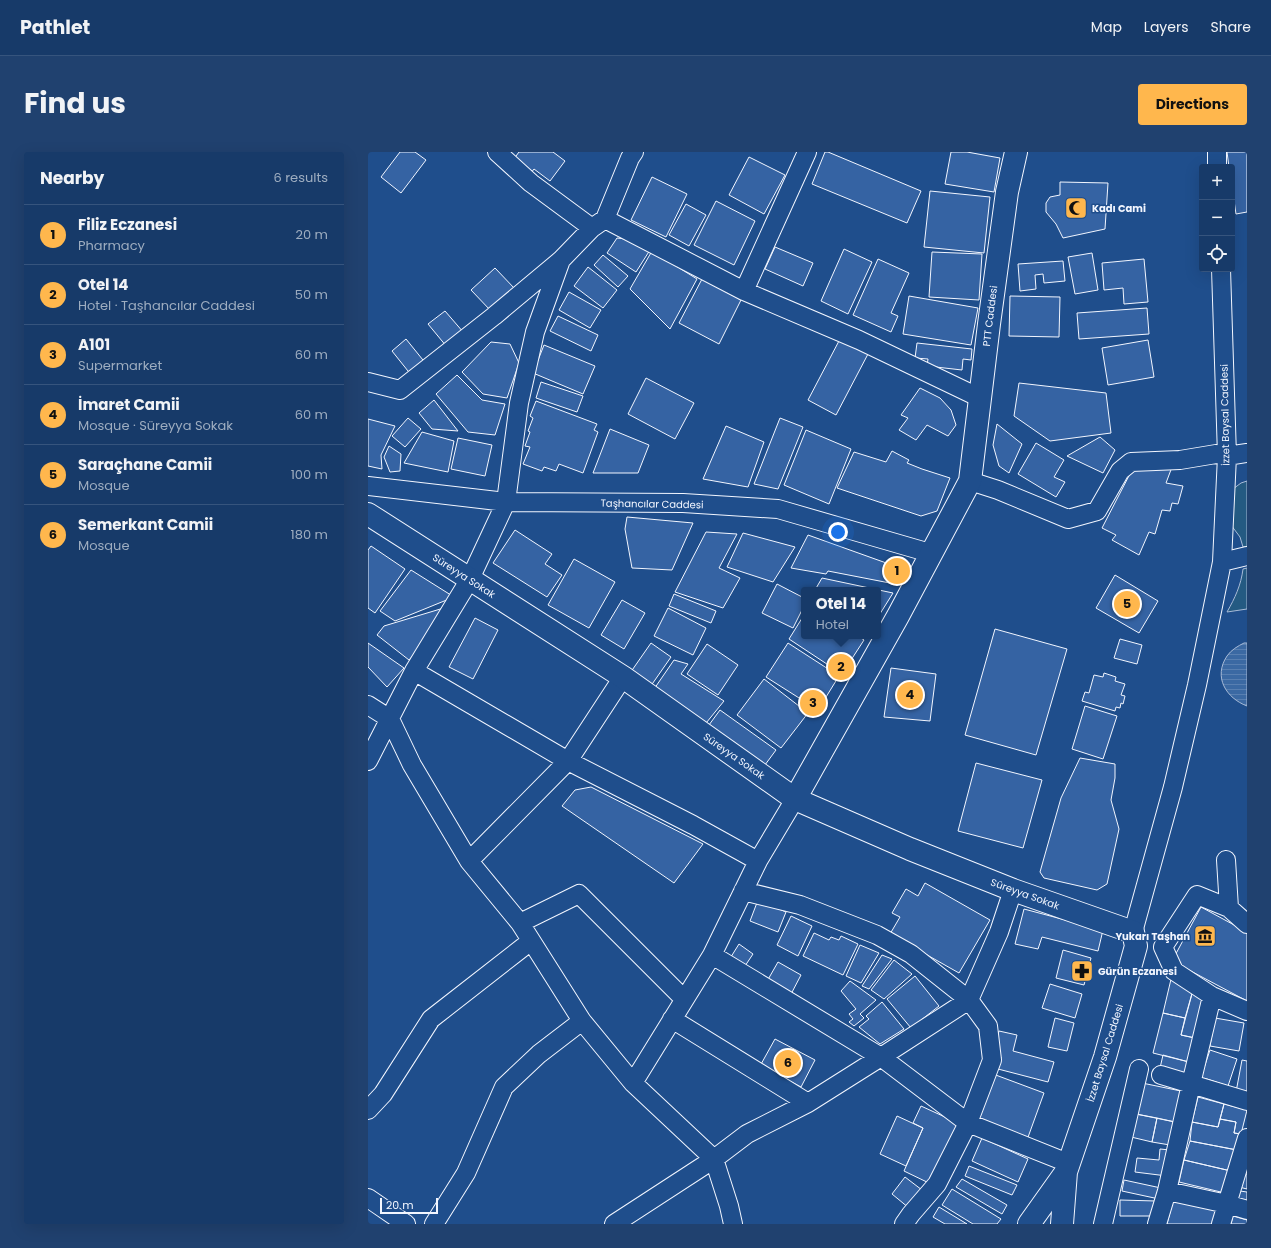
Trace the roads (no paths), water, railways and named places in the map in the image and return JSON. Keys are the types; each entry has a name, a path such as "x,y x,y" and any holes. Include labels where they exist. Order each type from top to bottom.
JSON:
{"main road":[{"name":"PTT Caddesi","path":"970,481 1007,192 1016,152"},
{"path":"795,799 898,616 930,553 970,481"},
{"name":"Süreyya Sokak","path":"368,514 623,678 795,799 910,849 1013,890 1133,932"},
{"name":"İzzet Baysal Caddesi","path":"1062,1224 1067,1168 1105,1057 1136,946 1133,932"},
{"name":"İzzet Baysal Caddesi","path":"1029,1224 1067,1168"}],"street":[{"path":"496,152 531,183 599,224 744,292 859,340 980,398"},
{"path":"744,292 807,152"},
{"path":"1217,152 1217,164"},
{"path":"368,382 400,390 494,316 561,260 599,224 630,154"},
{"path":"368,760 414,671 470,580 506,502 519,403 535,332 561,260"},
{"name":"İzzet Baysal Caddesi","path":"1133,932 1177,773 1197,686 1222,562 1227,456 1221,272"},
{"path":"970,481 998,490 1068,519 1097,511 1120,471 1130,462 1180,460 1216,454 1227,456 1247,453"},
{"name":"Taşhancılar Caddesi","path":"368,486 506,502 683,503 778,510 930,553"},
{"path":"1222,562 1247,556"},
{"path":"414,671 568,761 758,861"},
{"path":"469,861 568,761 623,678"},
{"path":"368,705 390,718 412,765 469,861 520,923 582,1021 633,1083 714,1159 729,1206 733,1224"},
{"path":"633,1083 712,955 758,861 795,799"},
{"path":"1226,860 1229,908"},
{"path":"614,1224 714,1159 747,1134 808,1103 969,1000 998,932 1013,890"},
{"path":"743,891 800,905 877,935 911,954 969,1000 988,1026 992,1060 968,1123 937,1184 904,1224"},
{"path":"520,923 578,894 684,1000"},
{"path":"1247,924 1229,908 1197,895 1163,947 1174,971 1212,996 1247,1011"},
{"path":"368,1110 383,1094 431,1019 531,941"},
{"path":"712,955 881,1057 968,1123 1067,1168"},
{"path":"1157,1224 1167,1191 1212,996"},
{"path":"672,1019 808,1103"},
{"path":"434,1224 466,1173 504,1087 538,1054 582,1021"},
{"path":"1103,1224 1139,1069"},
{"path":"1161,1075 1247,1101"},
{"path":"1221,1224 1247,1138"},
{"path":"1167,1191 1227,1204 1247,1210"},
{"path":"368,1198 406,1224"}],"place":[{"name":"Kadı Cami","path":"1076,208"},
{"name":"Filiz Eczanesi","path":"897,571"},
{"name":"Saraçhane Camii","path":"1127,604"},
{"name":"Otel 14","path":"841,667"},
{"name":"İmaret Camii","path":"910,695"},
{"name":"A101","path":"813,703"},
{"name":"Yukarı Taşhan","path":"1205,936"},
{"name":"Gürün Eczanesi","path":"1082,971"},
{"name":"Semerkant Camii","path":"788,1063"}]}
